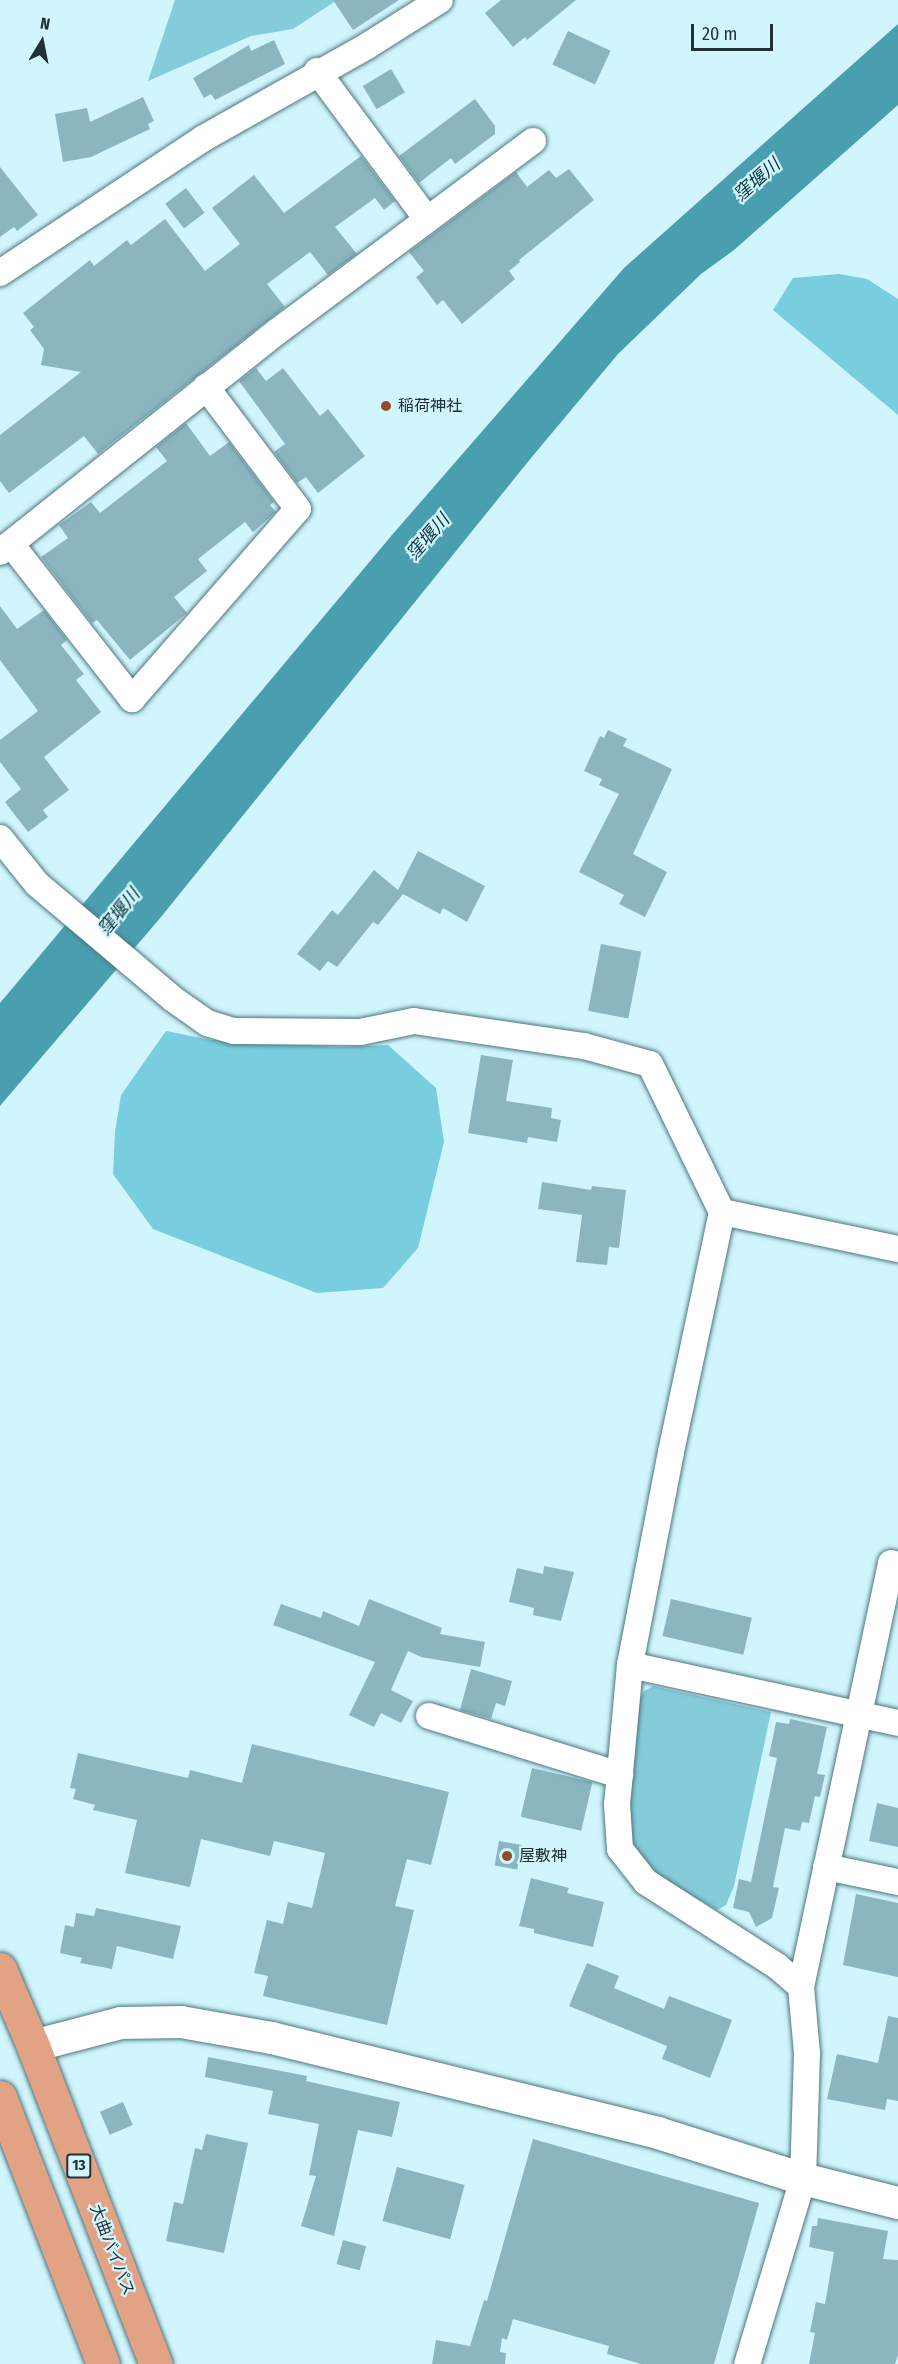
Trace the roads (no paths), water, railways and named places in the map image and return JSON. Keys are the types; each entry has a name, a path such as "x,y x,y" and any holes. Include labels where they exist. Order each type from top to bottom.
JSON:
{"highway":[{"name":"大曲バイパス","path":"0,1969 33,2046 156,2364"},
{"path":"0,2097 103,2364"}],"street":[{"path":"0,273 204,138 317,71 367,46 440,0"},
{"path":"317,71 427,219"},
{"path":"206,387 298,509 132,699 6,548 206,387 533,141"},
{"path":"0,838 38,884 172,999 207,1023 234,1031 360,1032 414,1021 584,1046 650,1064 722,1212 671,1452 630,1665 617,1804 620,1849 646,1882 777,1966 801,1987"},
{"path":"722,1212 898,1249"},
{"path":"747,2364 803,2178 807,2053 801,1987 891,1563 898,1565"},
{"path":"630,1665 898,1723"},
{"path":"429,1716 620,1775"},
{"path":"826,1867 898,1882"},
{"path":"33,2046 121,2023 192,2024 272,2038 658,2133 803,2178 898,2203"}],"water":[{"name":"窪堰川","path":"898,24 898,105 734,250 701,274 618,354 531,458 161,917 0,1106 0,1003 392,535 624,268"}],"place":[{"name":"稲荷神社","path":"386,406"},
{"name":"屋敷神","path":"507,1856"}]}
